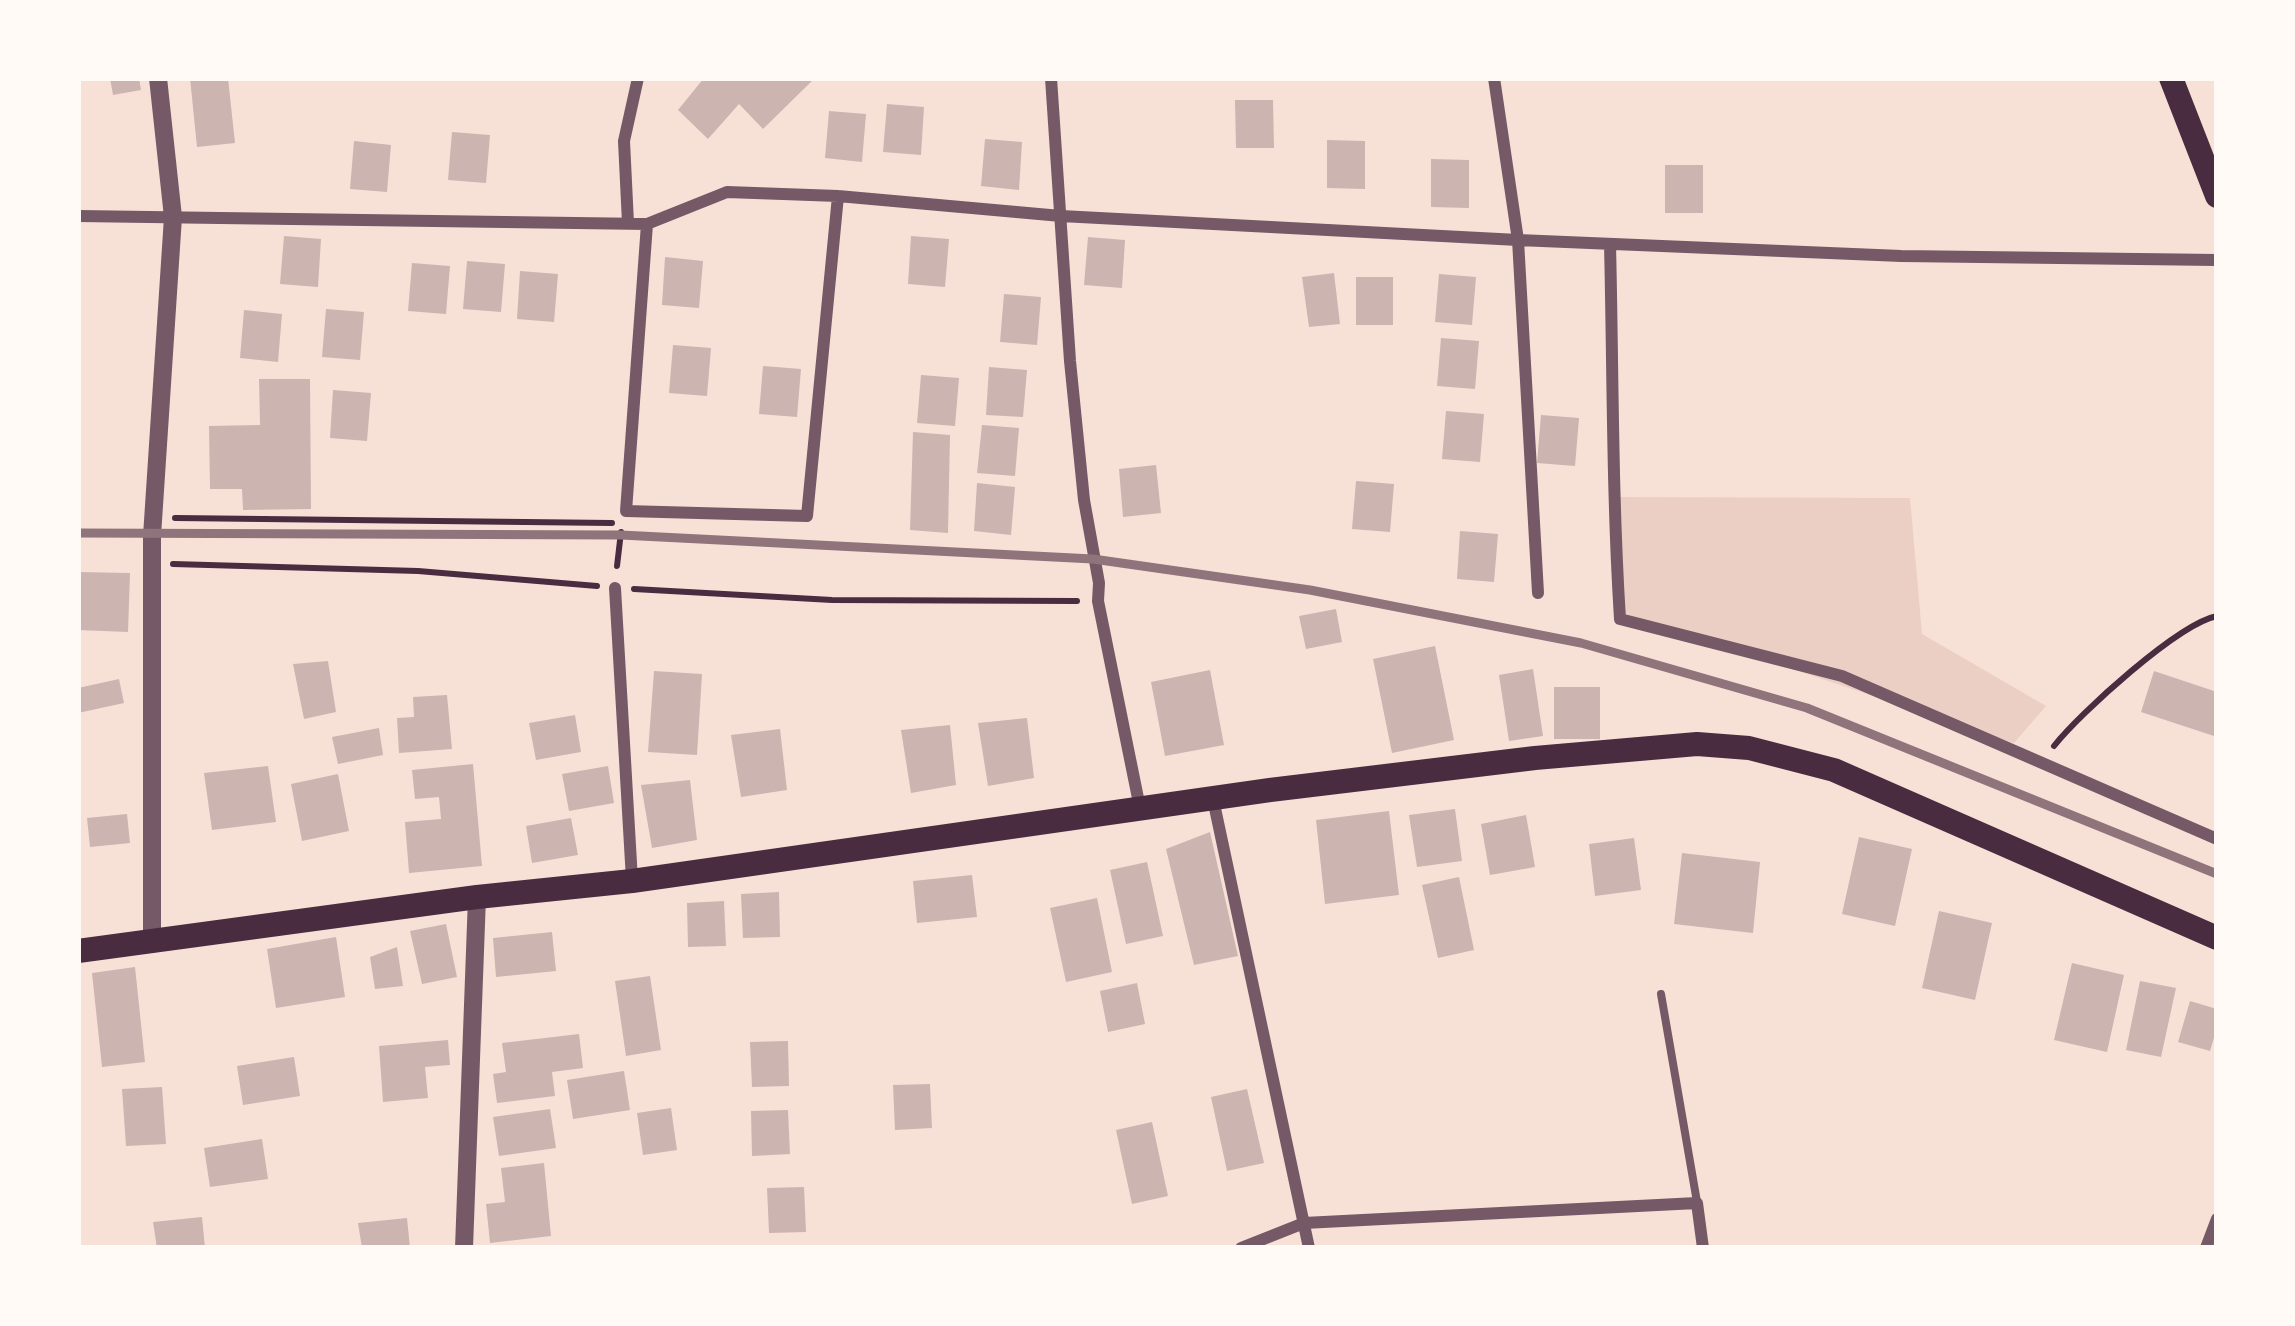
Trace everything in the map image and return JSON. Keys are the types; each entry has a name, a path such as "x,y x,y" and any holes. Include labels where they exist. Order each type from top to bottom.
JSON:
{"highway":[{"path":"2171,78 2217,196"},
{"path":"78,951 632,881 1213,799 1535,758 1697,743 1749,748 1834,770 2217,938"}],"street":[{"path":"152,940 152,564 172,217 158,78"},
{"path":"628,223 624,141 638,78"},
{"path":"1052,78 1070,361 1098,601 1140,809"},
{"path":"1494,78 1518,240 1538,593"},
{"path":"78,216 647,224 727,192 838,196 1061,216 1518,240 1901,256 2217,260"},
{"path":"647,224 626,511 807,516 838,196"},
{"path":"1610,244 1611,490 1620,619 1842,676 2217,839"},
{"path":"615,588 632,881"},
{"path":"1213,799 1309,1248"},
{"path":"464,1248 477,898"},
{"path":"1240,1248 1304,1222 1697,1204 1702,1248"},
{"path":"2206,1248 2217,1219"}],"lane":[{"path":"1660,994 1697,1204"}],"path":[{"path":"154,518 623,524 615,588"},
{"path":"152,564 418,571 832,600 1098,601"},
{"path":"2040,762 2078,716 2183,633 2217,616"}],"shaded area":[{"path":"1620,497 1910,498 1922,634 2046,706 2014,743 1624,613"}],"building":[{"path":"110,78 139,78 141,90 113,95"},
{"path":"190,78 228,78 235,143 197,147"},
{"path":"704,78 815,78 763,129 739,104 708,139 678,110"},
{"path":"1235,100 1273,100 1274,148 1236,148"},
{"path":"887,104 924,107 921,155 883,152"},
{"path":"829,111 866,114 862,162 825,158"},
{"path":"452,132 490,135 486,183 448,180"},
{"path":"985,139 1022,142 1019,190 981,186"},
{"path":"1327,140 1365,141 1365,189 1327,188"},
{"path":"354,141 391,145 387,192 350,189"},
{"path":"1431,159 1469,160 1469,208 1431,207"},
{"path":"1665,165 1703,165 1703,213 1665,213"},
{"path":"284,236 321,239 318,287 280,284"},
{"path":"911,236 949,239 945,287 908,284"},
{"path":"1088,237 1125,240 1122,288 1084,285"},
{"path":"665,257 703,261 699,308 662,305"},
{"path":"467,261 505,264 501,312 463,309"},
{"path":"412,263 450,266 446,314 408,311"},
{"path":"520,271 558,274 554,322 517,319"},
{"path":"1334,273 1340,324 1309,327 1302,277"},
{"path":"1439,274 1476,277 1472,325 1435,322"},
{"path":"1356,277 1393,277 1393,325 1356,325"},
{"path":"1004,294 1041,297 1037,345 1000,342"},
{"path":"326,309 364,312 360,360 322,357"},
{"path":"244,310 282,314 278,362 240,358"},
{"path":"1441,338 1479,341 1475,389 1437,386"},
{"path":"673,345 711,348 707,396 669,393"},
{"path":"763,366 801,369 797,417 759,414"},
{"path":"989,367 1027,370 1023,417 986,415"},
{"path":"921,375 959,378 955,426 917,423"},
{"path":"259,379 310,379 311,509 243,510 242,489 210,489 209,426 260,425"},
{"path":"333,390 371,393 367,441 330,438"},
{"path":"1446,411 1484,414 1480,462 1442,459"},
{"path":"1541,415 1579,418 1575,466 1537,463"},
{"path":"982,425 1019,428 1015,476 977,473"},
{"path":"913,432 950,435 948,533 910,530"},
{"path":"1156,465 1161,513 1123,517 1119,469"},
{"path":"1356,481 1394,484 1390,532 1352,529"},
{"path":"977,483 1015,487 1011,535 974,531"},
{"path":"1460,531 1498,534 1494,582 1457,579"},
{"path":"78,572 130,573 128,632 78,630"},
{"path":"1336,609 1342,642 1306,649 1299,616"},
{"path":"1435,646 1454,740 1392,753 1373,659"},
{"path":"328,661 336,712 304,719 293,664"},
{"path":"1533,669 1543,736 1509,741 1499,675"},
{"path":"1210,670 1224,745 1165,756 1151,682"},
{"path":"654,671 702,674 697,755 648,752"},
{"path":"2154,671 2217,692 2217,737 2141,712"},
{"path":"119,679 124,703 78,713 78,688"},
{"path":"1554,687 1600,687 1600,739 1554,739"},
{"path":"447,695 452,749 399,753 397,718 414,717 413,697"},
{"path":"575,715 581,752 536,760 529,723"},
{"path":"1027,718 1034,778 988,786 978,723"},
{"path":"950,725 956,785 911,793 901,730"},
{"path":"379,728 383,755 338,764 332,737"},
{"path":"780,729 787,790 741,797 731,735"},
{"path":"473,764 482,866 409,873 405,822 441,819 439,797 415,799 412,770"},
{"path":"268,766 276,822 212,830 204,773"},
{"path":"608,766 614,803 569,811 562,774"},
{"path":"338,774 349,831 302,841 291,784"},
{"path":"690,780 697,840 652,848 641,785"},
{"path":"1455,809 1462,861 1417,867 1409,815"},
{"path":"1389,811 1399,895 1325,904 1316,820"},
{"path":"127,814 130,843 90,847 87,818"},
{"path":"1526,815 1535,867 1490,875 1481,824"},
{"path":"571,818 578,855 532,863 526,826"},
{"path":"1210,832 1238,956 1194,965 1166,849"},
{"path":"1859,837 1912,849 1895,926 1842,914"},
{"path":"1634,838 1641,890 1595,896 1589,844"},
{"path":"1682,853 1760,862 1753,933 1674,924"},
{"path":"1147,862 1163,936 1126,944 1110,870"},
{"path":"972,875 977,917 917,923 913,881"},
{"path":"1459,877 1474,950 1438,958 1422,885"},
{"path":"779,892 780,937 743,938 741,894"},
{"path":"1097,898 1112,972 1066,982 1050,908"},
{"path":"724,901 726,946 688,947 687,903"},
{"path":"1939,911 1992,923 1975,1000 1922,988"},
{"path":"446,924 457,977 422,984 410,931"},
{"path":"552,932 556,971 496,977 493,938"},
{"path":"336,937 345,997 276,1008 267,949"},
{"path":"397,947 403,986 375,989 370,957"},
{"path":"2072,963 2124,975 2107,1052 2054,1040"},
{"path":"135,967 145,1062 102,1067 92,973"},
{"path":"650,976 661,1050 626,1056 615,981"},
{"path":"2140,981 2176,988 2161,1057 2126,1050"},
{"path":"1137,983 1145,1024 1108,1032 1100,991"},
{"path":"2190,1001 2217,1009 2210,1051 2178,1042"},
{"path":"579,1034 583,1068 552,1072 555,1096 497,1103 493,1074 506,1072 502,1043"},
{"path":"448,1040 450,1065 425,1067 428,1098 383,1102 379,1046"},
{"path":"788,1041 789,1086 752,1087 750,1042"},
{"path":"294,1057 300,1096 243,1105 237,1066"},
{"path":"624,1071 630,1110 573,1119 567,1080"},
{"path":"930,1084 932,1128 895,1130 893,1085"},
{"path":"162,1087 166,1144 126,1146 122,1089"},
{"path":"1247,1089 1264,1163 1227,1171 1211,1097"},
{"path":"671,1108 677,1150 643,1155 637,1113"},
{"path":"550,1109 556,1148 499,1156 493,1117"},
{"path":"788,1110 790,1154 752,1156 751,1111"},
{"path":"1152,1122 1168,1196 1132,1204 1116,1130"},
{"path":"262,1139 268,1179 210,1187 204,1148"},
{"path":"544,1163 551,1236 490,1243 486,1204 505,1202 501,1168"},
{"path":"804,1187 806,1232 769,1233 767,1188"},
{"path":"202,1217 205,1248 157,1248 153,1222"},
{"path":"407,1218 410,1248 362,1248 358,1223"}],"railway":[{"path":"78,533 621,535 1093,559 1310,590 1581,643 1807,708 2217,874"}]}
